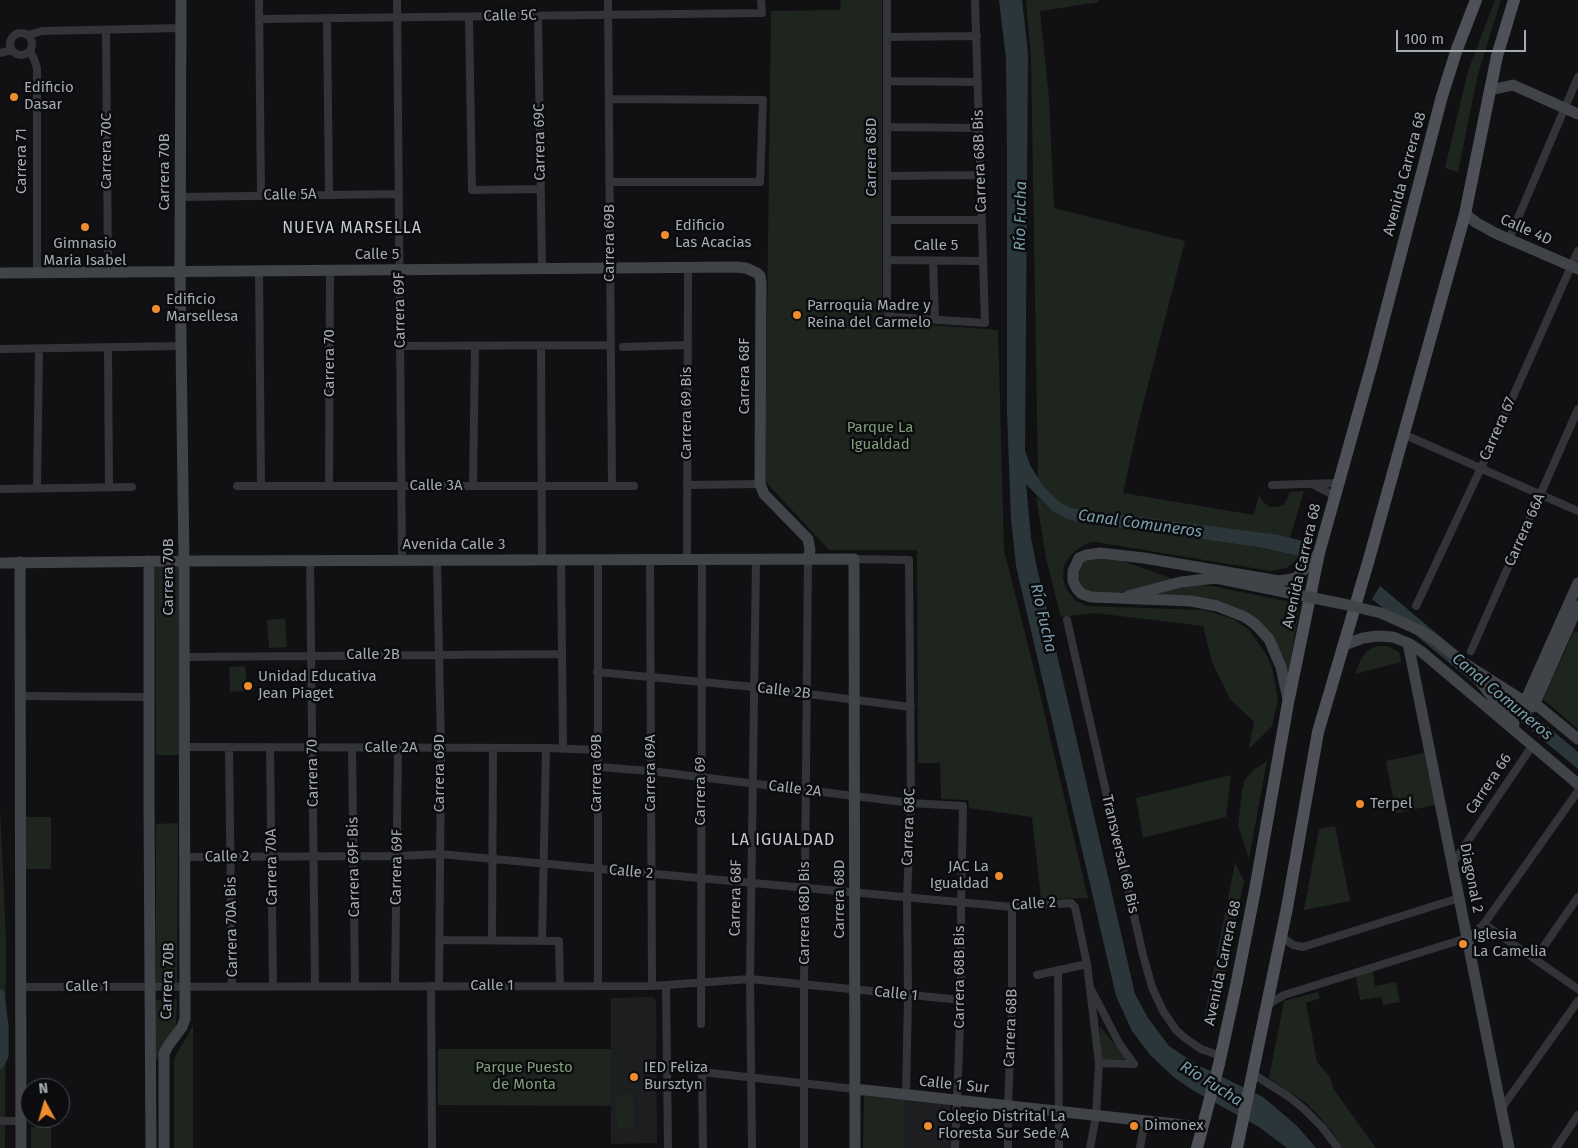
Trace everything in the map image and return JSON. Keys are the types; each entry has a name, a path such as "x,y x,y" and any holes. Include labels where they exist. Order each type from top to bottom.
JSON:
{"main road":[{"name":"Avenida Carrera 68","path":"1197,1148 1220,1060 1255,890 1288,703 1319,553 1372,364 1450,70 1476,0"},
{"path":"1237,1148 1281,936 1318,732 1465,214 1497,56 1514,0"}],"street":[{"name":"Carrera 70B","path":"164,1148 164,1054 182,1027 185,1019 184,561 180,271 181,0"},
{"path":"259,0 261,196"},
{"name":"Carrera 69F","path":"397,0 402,560"},
{"name":"Carrera 69B","path":"608,0 612,486"},
{"name":"Calle 5C","path":"259,19 762,13 762,0"},
{"name":"Carrera 68D","path":"887,0 888,309 889,314 894,317 934,319"},
{"name":"Carrera 68B Bis","path":"934,319 985,323 975,0"},
{"name":"Carrera 69C","path":"538,16 542,268"},
{"path":"469,17 472,190 541,189"},
{"path":"327,18 329,195"},
{"path":"28,35 32,44 30,51 20,55 14,52 10,47 11,40 15,35 22,33 28,35 42,30 181,28"},
{"name":"Carrera 70C","path":"106,30 108,272"},
{"path":"887,37 976,36"},
{"path":"0,52 12,50"},
{"name":"Carrera 71","path":"30,51 37,68 37,272"},
{"path":"1509,239 1578,77"},
{"path":"887,80 978,82"},
{"path":"1490,90 1513,85 1578,114"},
{"path":"608,100 763,100 760,182 609,182"},
{"path":"887,127 979,128"},
{"path":"887,176 981,175"},
{"name":"Calle 5A","path":"180,197 399,194"},
{"name":"Calle 4D","path":"1465,214 1483,226 1509,239 1575,267"},
{"path":"887,220 982,220"},
{"name":"Carrera 67","path":"1416,606 1575,267 1578,251"},
{"name":"Calle 5","path":"887,260 983,261"},
{"path":"932,261 934,319"},
{"name":"Calle 5","path":"0,272 688,267 736,267 754,270"},
{"name":"Carrera 69 Bis","path":"687,559 688,267"},
{"path":"259,270 262,486"},
{"name":"Carrera 70","path":"329,486 330,270"},
{"name":"Carrera 68F","path":"754,270 760,276 761,283 760,484"},
{"path":"400,346 610,345"},
{"path":"623,347 688,345"},
{"path":"0,349 181,346"},
{"path":"473,486 475,346"},
{"path":"541,346 542,559"},
{"path":"108,348 109,487"},
{"path":"37,488 39,349"},
{"name":"Carrera 66A","path":"1471,651 1578,409"},
{"path":"1403,434 1578,511"},
{"path":"1272,485 1338,483"},
{"path":"687,485 760,484 764,494 808,539 810,550 808,558"},
{"path":"1313,484 1335,496"},
{"name":"Calle 3A","path":"237,486 634,486"},
{"path":"0,489 132,487"},
{"path":"1288,703 1281,667 1269,639 1255,624 1245,617 1217,606 1191,601 1091,597 1082,594 1076,589 1073,581 1073,571 1079,558 1100,553 1279,581 1297,577 1319,553"},
{"path":"1114,554 1175,571 1348,604 1388,616 1428,636 1515,697 1556,721"},
{"name":"Carrera 68F","path":"752,1148 750,979 756,558"},
{"name":"Avenida Calle 3","path":"0,562 756,558 909,560"},
{"name":"Carrera 68D Bis","path":"804,1148 808,558"},
{"path":"561,559 563,749"},
{"name":"Carrera 69B","path":"598,559 598,986"},
{"name":"Carrera 69A","path":"650,559 652,986"},
{"name":"Carrera 69","path":"701,1024 702,559"},
{"name":"Carrera 68D","path":"854,559 855,1148"},
{"name":"Carrera 70","path":"310,560 315,986"},
{"name":"Carrera 69D","path":"432,1148 435,986 439,940 441,748 437,560"},
{"name":"Carrera 68C","path":"906,1095 907,897 911,803 909,560"},
{"name":"Carrera 70B","path":"149,561 151,1148"},
{"path":"20,562 21,1078"},
{"path":"1109,599 1124,597 1181,582 1216,578"},
{"path":"1531,700 1578,583"},
{"path":"1531,700 1578,606"},
{"name":"Transversal 68 Bis","path":"1067,620 1144,962 1152,987 1166,1016 1176,1030 1200,1049 1220,1060"},
{"path":"1344,645 1363,638 1378,636 1393,637 1408,643 1422,652 1578,784"},
{"name":"Diagonal 2","path":"1408,643 1509,1148"},
{"name":"Calle 2B","path":"184,657 562,654"},
{"path":"1467,665 1532,746"},
{"name":"Calle 2B","path":"597,672 754,687 911,707"},
{"path":"20,696 149,697"},
{"path":"1531,700 1578,739"},
{"name":"Carrera 66","path":"1452,863 1532,746"},
{"name":"Calle 2A","path":"184,747 546,748 598,750"},
{"name":"Carrera 70A Bis","path":"229,747 232,986"},
{"name":"Carrera 70A","path":"270,748 273,986"},
{"name":"Carrera 69F Bis","path":"352,748 355,986"},
{"name":"Carrera 69F","path":"395,986 398,748"},
{"path":"492,940 493,748"},
{"path":"542,941 546,748"},
{"name":"Calle 2A","path":"598,767 651,771 911,803 963,806"},
{"path":"1266,1005 1284,995 1467,938 1484,924 1578,792"},
{"name":"Carrera 68B Bis","path":"956,1148 961,1000 960,902 963,806"},
{"name":"Calle 2","path":"184,857 440,854 1012,907 1067,902 1075,907 1087,964"},
{"path":"1535,959 1578,897"},
{"path":"1281,936 1293,945 1303,947 1459,898"},
{"name":"Carrera 68B","path":"1008,1148 1012,1004 1012,907"},
{"path":"1484,924 1578,989"},
{"path":"439,940 559,941 560,986"},
{"path":"1037,975 1087,964 1099,1063 1096,1116 1090,1148"},
{"path":"1058,970 1059,1148"},
{"name":"Calle 1","path":"21,987 652,986 750,979 961,1000"},
{"path":"666,985 668,1148"},
{"path":"1091,989 1120,1043 1134,1064 1099,1063"},
{"path":"1501,1109 1578,1001"},
{"name":"Calle 1 Sur","path":"703,1148 702,1072 1202,1127"},
{"path":"1251,1080 1288,1096 1322,1127 1338,1148"},
{"path":"1556,1148 1578,1115"},
{"path":"0,1121 20,1121"},
{"path":"1140,1148 1145,1121"},
{"path":"21,1128 21,1148"}],"shaded area":[{"name":"IED Feliza Bursztyn","path":"651,997 656,1001 657,1143 611,1144 611,998"},
{"name":"Colegio Distrital La Floresta Sur Sede A","path":"904,1100 950,1104 952,1148 905,1148"}],"green space":[{"name":"Parque La Igualdad","path":"841,0 882,0 882,299 885,318 890,322 998,330 1004,550 1088,898 1041,899 1032,817 969,808 968,800 941,799 940,763 918,763 917,550 829,550 765,481 771,11 840,10"},
{"path":"1026,0 1099,0 1099,2 1040,11 1049,98 1054,208 1185,241 1139,420 1123,493 1254,515 1259,494 1265,504 1271,507 1278,507 1287,500 1289,492 1304,491 1290,538 1071,508 1060,502 1045,488 1038,477 1031,58"},
{"path":"1495,0 1501,0 1478,74 1458,172 1445,168 1468,71"},
{"path":"1036,496 1052,511 1079,522 1258,547 1299,556 1286,568 1271,571 1096,542 1088,543 1075,551 1064,566 1063,577 1065,587 1075,600 1086,606 1204,610 1233,619 1249,630 1266,654 1272,668 1278,699 1272,726 1249,749 1254,722 1230,699 1212,662 1203,626 1095,613 1061,617 1046,558"},
{"path":"1103,557 1123,561 1173,579 1109,595 1089,592 1079,585 1077,569 1085,560"},
{"path":"155,567 178,567 179,755 156,755"},
{"path":"1194,585 1212,586 1300,604 1288,675 1251,616 1150,594"},
{"path":"285,618 287,647 269,648 267,620"},
{"path":"1574,631 1578,633 1578,729 1543,699"},
{"path":"1380,646 1387,646 1399,652 1401,662 1355,674 1366,652"},
{"path":"245,666 247,691 230,692 229,667"},
{"path":"1424,753 1435,805 1396,813 1386,761"},
{"path":"1267,761 1249,858 1238,826 1242,791 1245,779"},
{"path":"1231,775 1226,817 1143,838 1136,798"},
{"path":"0,807 6,939 5,1148 0,1148"},
{"path":"26,817 51,817 51,869 26,869"},
{"path":"178,823 177,983 156,984 156,824"},
{"path":"1335,826 1350,901 1304,910 1319,829"},
{"path":"1235,863 1244,881 1215,1023 1204,1018"},
{"path":"1372,967 1375,986 1396,982 1400,1002 1383,1005 1382,997 1360,1000 1355,971"},
{"path":"1318,992 1320,998 1306,1003 1317,1062 1330,1077 1333,1088 1376,1148 1343,1148 1331,1130 1306,1103 1269,1078 1284,1001"},
{"path":"177,999 176,1029 154,1066 155,1000"},
{"path":"193,1025 193,1148 174,1148 174,1060"},
{"path":"1100,1026 1126,1059 1101,1059"},
{"name":"Parque Puesto de Monta","path":"438,1049 611,1049 611,1106 438,1105"},
{"path":"633,1094 634,1128 617,1129 616,1095"},
{"path":"864,1096 904,1100 905,1148 863,1148"},
{"path":"31,1128 51,1128 51,1148 31,1148"}],"water":[{"path":"999,0 1022,0 1028,53 1025,451 1031,467 1045,488 1060,502 1071,508 1279,535 1303,541 1299,556 1258,547 1079,522 1067,519 1052,511 1026,484 1031,538 1036,563 1135,994 1148,1018 1169,1046 1196,1064 1263,1097 1297,1126 1316,1148 1287,1148 1259,1127 1176,1079 1150,1055 1132,1031 1116,996 1016,566 1011,519 1007,413 1006,59"},
{"name":"Canal Comuneros","path":"1380,586 1578,752 1578,769 1372,599"}],"waterway":[{"path":"0,994 4,1026 4,1056 0,1064"}],"place":[{"name":"Edificio Dasar","path":"14,97"},
{"name":"Gimnasio Maria Isabel","path":"85,227"},
{"name":"Edificio Las Acacias","path":"665,235"},
{"name":"Edificio Marsellesa","path":"156,309"},
{"name":"Parroquia Madre y Reina del Carmelo","path":"797,315"},
{"name":"Unidad Educativa Jean Piaget","path":"248,686"},
{"name":"Terpel","path":"1360,804"},
{"name":"JAC La Igualdad","path":"999,876"},
{"name":"Iglesia La Camelia","path":"1463,944"},
{"name":"IED Feliza Bursztyn","path":"634,1077"},
{"name":"Colegio Distrital La Floresta Sur Sede A","path":"928,1126"},
{"name":"Dimonex","path":"1134,1126"}],"district":[{"name":"NUEVA MARSELLA","path":"352,229"},
{"name":"LA IGUALDAD","path":"783,841"}],"water label":[{"name":"Río Fucha","path":"1021,216"},
{"name":"Río Fucha","path":"1043,618"},
{"name":"Río Fucha","path":"1211,1084"}]}
